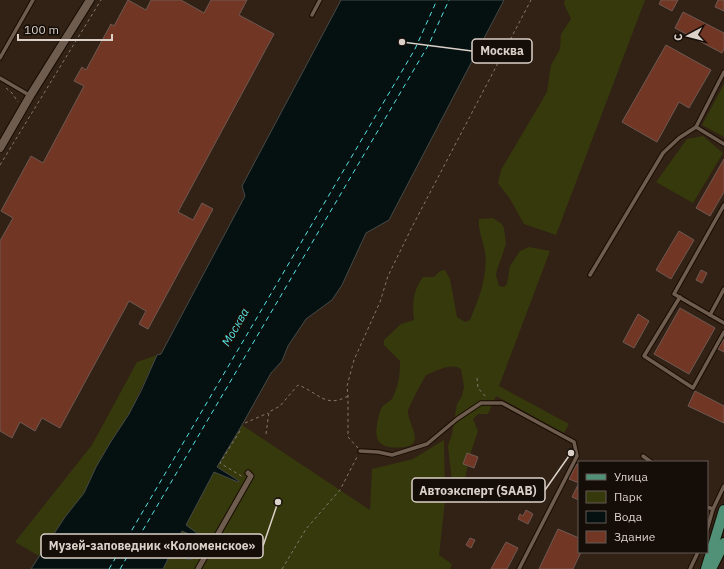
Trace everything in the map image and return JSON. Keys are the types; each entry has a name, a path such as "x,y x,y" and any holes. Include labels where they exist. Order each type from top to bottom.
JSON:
{"main road":[{"path":"706,569 724,510"},
{"path":"711,569 724,543"}],"street":[{"path":"0,146 90,0"},
{"path":"198,569 251,476 246,476"}],"lane":[{"path":"0,58 33,0"},
{"path":"312,15 320,0"},
{"path":"590,275 663,153 679,138 696,127 724,72"},
{"path":"0,78 30,96"},
{"path":"696,127 724,144"},
{"path":"724,205 674,294 724,323"},
{"path":"710,315 724,289"},
{"path":"680,297 644,356 694,388 724,332"},
{"path":"360,451 378,452 392,455 427,444 457,419 481,403 502,403 574,442 577,456 520,569"},
{"path":"643,456 650,461"},
{"path":"708,526 712,509 724,486"},
{"path":"708,507 712,509"},
{"path":"690,569 698,553"}],"path":[{"path":"0,165 101,0"},
{"path":"282,569 306,529 340,490 360,451 348,437 348,396 346,386 354,360 380,302 388,276 412,226 531,0"},
{"path":"9,84 6,89 12,93 19,104"},
{"path":"477,378 478,388 492,403"},
{"path":"245,423 280,406 298,385 307,388 322,399 330,402 348,396"},
{"path":"266,434 269,412"},
{"path":"240,431 220,464 246,476"}],"green space":[{"path":"565,0 645,0 556,235 524,224 510,199 498,183 501,170 547,92 551,65 560,49 561,34 571,19 564,4"},
{"path":"724,84 724,137 702,125"},
{"path":"703,136 723,153 693,203 656,182 687,139"},
{"path":"493,218 502,224 504,228 506,244 496,275 499,286 504,287 507,284 510,266 520,251 529,247 550,251 499,386 569,424 564,433 496,396 488,414 478,414 473,419 478,431 470,455 461,498 456,496 452,482 448,446 452,434 457,404 462,396 464,387 461,369 453,366 439,369 426,375 408,411 408,416 415,437 414,442 411,445 405,447 392,447 382,445 377,438 376,432 379,413 382,407 393,397 397,388 400,370 400,361 384,345 384,340 401,324 414,320 414,298 417,287 423,277 434,277 440,271 445,270 450,279 457,317 465,322 470,320 484,278 486,261 479,219"},
{"path":"157,355 129,414 96,467 84,493 65,517 39,556 15,542 92,445 137,362"},
{"path":"242,425 370,510 372,469 413,459 444,440 445,501 439,555 452,564 450,569 163,569 171,553 190,560 192,558 174,546 182,531 204,541 185,525 214,472 238,482 239,481 217,467"}],"water":[{"path":"341,0 504,0 389,220 366,233 342,285 332,300 306,319 288,346 282,361 271,373 217,467 239,481 238,482 214,472 186,525 205,539 204,541 182,531 174,546 192,558 190,560 171,553 163,569 31,569 65,517 84,493 96,467 129,414 157,355 161,354 245,196 242,186"}],"building":[{"path":"128,0 146,10 151,0 181,0 204,13 211,0 247,0 239,15 274,34 178,212 193,220 202,203 213,209 148,329 139,324 146,311 129,301 60,428 42,418 35,431 20,422 12,438 0,431 0,241 13,218 1,211 31,156 43,163 84,86 74,81 82,67 86,70 111,24 114,26"},
{"path":"661,0 678,0 672,11 659,4"},
{"path":"718,0 724,0 724,11 715,7"},
{"path":"683,12 724,33 724,49 722,53 675,28"},
{"path":"666,45 711,70 689,108 679,102 657,142 622,122"},
{"path":"724,159 724,192 710,216 696,208"},
{"path":"679,231 694,240 671,279 656,270"},
{"path":"701,270 707,273 702,283 696,280"},
{"path":"680,308 715,328 689,374 654,354"},
{"path":"638,314 649,321 634,348 623,342"},
{"path":"724,339 724,352 718,349"},
{"path":"695,391 724,406 724,423 688,406"},
{"path":"467,453 478,457 474,468 463,464"},
{"path":"577,464 578,464 578,483 569,479"},
{"path":"578,485 578,500 572,497"},
{"path":"526,510 533,514 528,524 518,519 520,514 523,516"},
{"path":"558,529 578,538 578,553 581,553 573,569 539,569"},
{"path":"470,538 475,540 471,548 466,545"},
{"path":"506,542 518,548 507,569 491,569"}],"ferry route":[{"path":"109,569 415,49 437,0"},
{"path":"120,569 429,44 449,0"}],"place":[{"name":"Москва","path":"402,42"},
{"name":"Автоэксперт (SAAB)","path":"571,453"},
{"name":"Музей-заповедник «Коломенское»","path":"278,502"}]}
